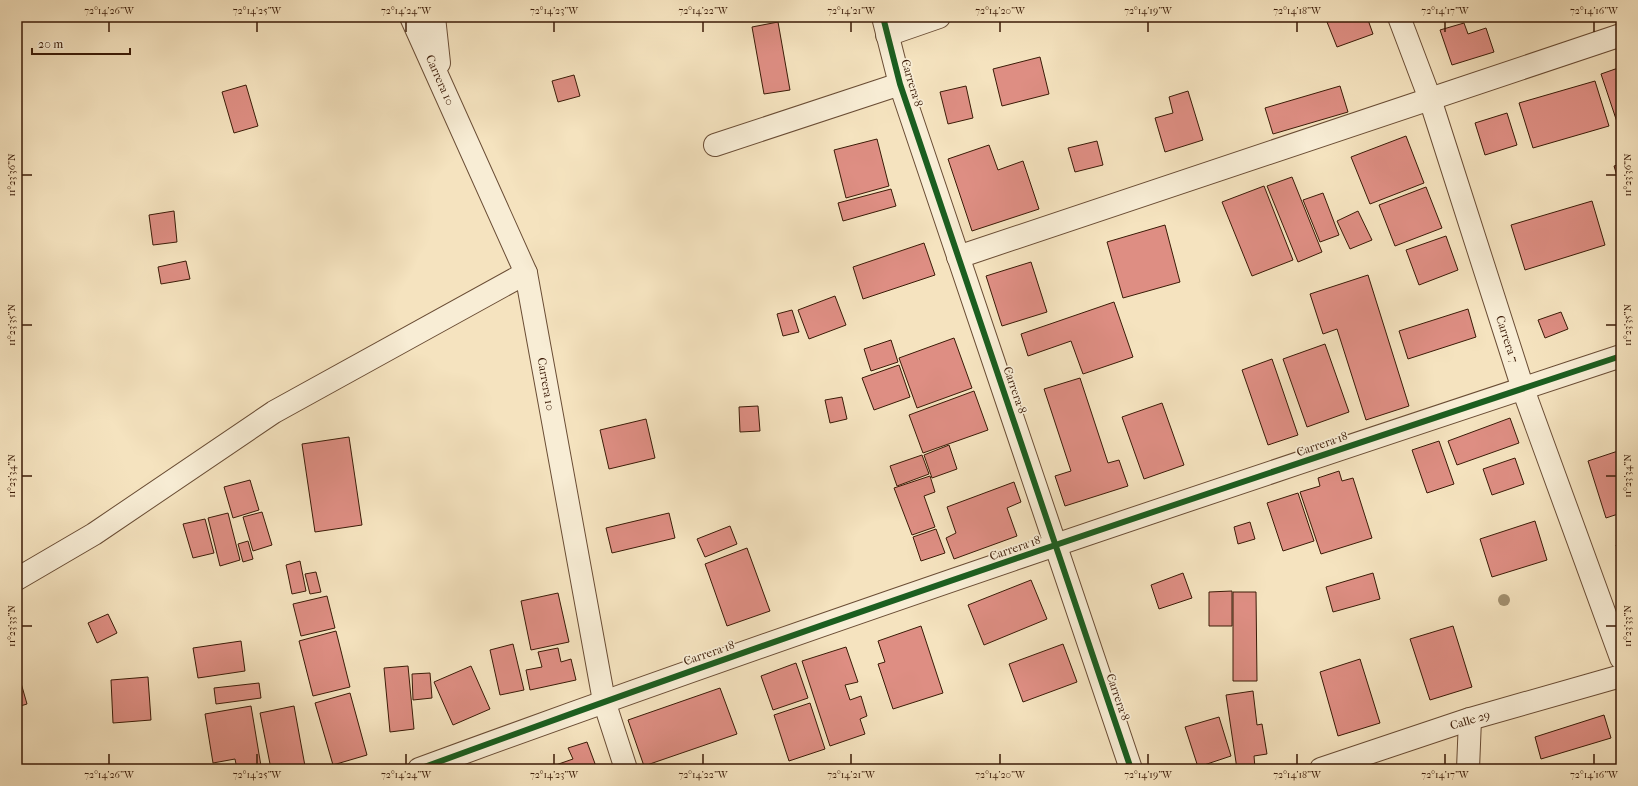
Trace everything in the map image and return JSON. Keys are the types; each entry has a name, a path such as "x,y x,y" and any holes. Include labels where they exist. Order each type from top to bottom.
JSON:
{"street":[{"name":"Carrera 10","path":"412,17 526,273 604,701 626,769"},
{"path":"434,17 440,80"},
{"path":"885,26 939,17"},
{"name":"Carrera 7","path":"1399,17 1430,99 1523,388 1621,658"},
{"name":"Carrera 8","path":"885,26 900,84 1131,769"},
{"path":"958,257 1621,35"},
{"path":"715,145 900,84"},
{"path":"17,579 94,534 274,412 526,273"},
{"name":"Carrera 18","path":"419,769 604,701 1055,545 1621,356"},
{"name":"Calle 29","path":"1321,769 1470,719 1621,676"},
{"path":"1468,769 1470,719"}],"building":[{"path":"1342,17 1367,17 1373,34 1337,47 1327,22"},
{"path":"778,22 790,90 764,94 752,27"},
{"path":"1464,23 1468,34 1486,28 1494,52 1452,65 1440,30"},
{"path":"1040,57 1049,94 1002,106 993,69"},
{"path":"1621,67 1621,131 1620,131 1601,74"},
{"path":"574,75 580,96 558,102 552,81"},
{"path":"1595,81 1609,126 1533,148 1519,103"},
{"path":"246,85 258,126 234,133 222,92"},
{"path":"966,86 973,118 948,124 940,92"},
{"path":"1340,86 1348,112 1273,134 1265,108"},
{"path":"1188,91 1203,140 1165,152 1155,118 1173,113 1169,97"},
{"path":"1507,113 1517,145 1485,155 1475,123"},
{"path":"1406,136 1424,183 1370,204 1351,157"},
{"path":"877,139 889,186 846,198 834,150"},
{"path":"1097,141 1103,165 1075,172 1068,148"},
{"path":"989,145 998,170 1023,161 1039,209 972,231 948,159"},
{"path":"1621,164 1621,189 1614,166"},
{"path":"1292,177 1322,252 1298,262 1267,186"},
{"path":"1264,186 1293,260 1252,276 1222,202"},
{"path":"1426,187 1442,228 1395,246 1379,205"},
{"path":"891,189 896,206 843,221 838,203"},
{"path":"1323,193 1339,235 1320,242 1303,200"},
{"path":"1592,201 1605,245 1525,270 1511,225"},
{"path":"174,211 177,242 153,245 149,215"},
{"path":"1358,211 1372,240 1350,249 1337,221"},
{"path":"1165,225 1180,282 1123,298 1107,242"},
{"path":"1446,236 1458,270 1419,285 1406,250"},
{"path":"924,243 935,275 863,299 853,267"},
{"path":"186,261 190,279 161,284 158,267"},
{"path":"1031,262 1047,312 1002,326 986,276"},
{"path":"1368,275 1409,406 1366,420 1337,329 1323,334 1310,294"},
{"path":"835,296 846,325 809,339 798,310"},
{"path":"1114,302 1133,357 1083,374 1071,341 1028,356 1021,334"},
{"path":"1468,309 1476,337 1408,359 1399,331"},
{"path":"792,310 799,332 783,336 777,314"},
{"path":"1561,312 1568,329 1545,338 1538,320"},
{"path":"954,338 972,388 917,408 899,358"},
{"path":"891,340 898,362 871,371 864,349"},
{"path":"1325,344 1349,412 1307,427 1283,359"},
{"path":"1272,359 1298,435 1268,445 1242,370"},
{"path":"899,365 910,397 874,410 862,378"},
{"path":"1080,378 1108,463 1119,460 1128,486 1065,506 1055,476 1071,471 1044,389"},
{"path":"974,391 988,430 923,453 909,415"},
{"path":"842,397 847,419 830,423 825,400"},
{"path":"1162,403 1184,465 1144,479 1122,417"},
{"path":"758,406 760,431 740,432 739,407"},
{"path":"1510,418 1519,443 1457,465 1448,441"},
{"path":"646,419 655,458 609,469 600,430"},
{"path":"349,437 362,525 315,532 302,444"},
{"path":"1439,441 1454,484 1427,493 1412,450"},
{"path":"949,445 957,469 932,478 924,455"},
{"path":"1621,450 1621,513 1606,518 1588,461"},
{"path":"922,455 929,474 897,486 890,466"},
{"path":"1515,458 1524,484 1492,495 1483,469"},
{"path":"1339,471 1342,481 1353,478 1372,538 1321,554 1300,492 1320,486 1318,478"},
{"path":"930,476 935,492 924,496 935,527 912,535 894,488"},
{"path":"250,480 259,510 233,518 224,487"},
{"path":"1014,482 1021,502 1007,508 1017,536 954,559 946,538 956,533 947,507"},
{"path":"1298,493 1314,541 1283,551 1267,503"},
{"path":"262,512 272,545 253,551 243,517"},
{"path":"228,513 240,560 220,566 208,518"},
{"path":"669,513 675,538 612,553 606,528"},
{"path":"205,519 214,553 193,558 183,524"},
{"path":"1535,521 1547,560 1492,577 1480,539"},
{"path":"1250,522 1255,539 1238,544 1234,527"},
{"path":"730,526 737,544 705,557 697,539"},
{"path":"936,529 945,553 921,561 913,537"},
{"path":"248,541 253,559 243,562 238,544"},
{"path":"1621,543 1621,561 1616,545"},
{"path":"747,548 770,611 727,626 705,564"},
{"path":"300,561 306,591 292,594 286,565"},
{"path":"316,572 321,592 310,594 305,574"},
{"path":"1183,573 1192,598 1159,609 1151,585"},
{"path":"1373,573 1380,599 1333,612 1326,587"},
{"path":"1031,580 1047,619 984,645 968,605"},
{"path":"1232,591 1232,626 1209,626 1209,592"},
{"path":"1233,592 1256,592 1257,681 1233,681"},
{"path":"558,593 569,642 531,650 521,601"},
{"path":"327,596 335,628 301,636 293,604"},
{"path":"108,614 117,633 97,643 88,623"},
{"path":"921,626 943,693 893,709 878,664 885,662 878,641"},
{"path":"1453,626 1472,687 1430,700 1410,639"},
{"path":"336,631 350,687 313,696 299,641"},
{"path":"241,641 245,671 198,678 193,648"},
{"path":"513,644 524,690 500,695 490,650"},
{"path":"1063,644 1077,682 1023,702 1009,664"},
{"path":"846,647 858,682 845,685 850,700 861,696 867,716 860,719 865,734 830,746 802,661"},
{"path":"558,648 561,662 571,659 576,680 530,690 526,670 542,667 538,652"},
{"path":"1360,659 1380,723 1338,736 1320,672"},
{"path":"796,663 808,698 773,710 761,676"},
{"path":"408,666 414,729 390,732 384,668"},
{"path":"471,666 490,709 453,725 434,682"},
{"path":"17,669 27,704 17,707"},
{"path":"430,673 432,698 413,700 412,674"},
{"path":"148,677 151,720 113,723 111,680"},
{"path":"259,683 261,698 216,704 214,688"},
{"path":"720,688 737,734 644,766 628,720"},
{"path":"1253,691 1257,725 1262,724 1267,754 1254,756 1255,768 1237,769 1226,695"},
{"path":"350,693 367,755 333,765 315,703"},
{"path":"810,703 825,749 789,761 774,715"},
{"path":"251,706 261,766 237,769 235,759 213,763 205,714"},
{"path":"294,706 305,766 286,769 271,769 260,713"},
{"path":"1604,715 1611,738 1541,759 1535,737"},
{"path":"1219,717 1231,756 1198,767 1185,727"},
{"path":"587,742 597,769 551,769 550,767 573,759 568,748"}],"cycle path":[{"path":"883,17 900,84 1131,769"},
{"path":"419,769 868,609 1621,356"}]}
